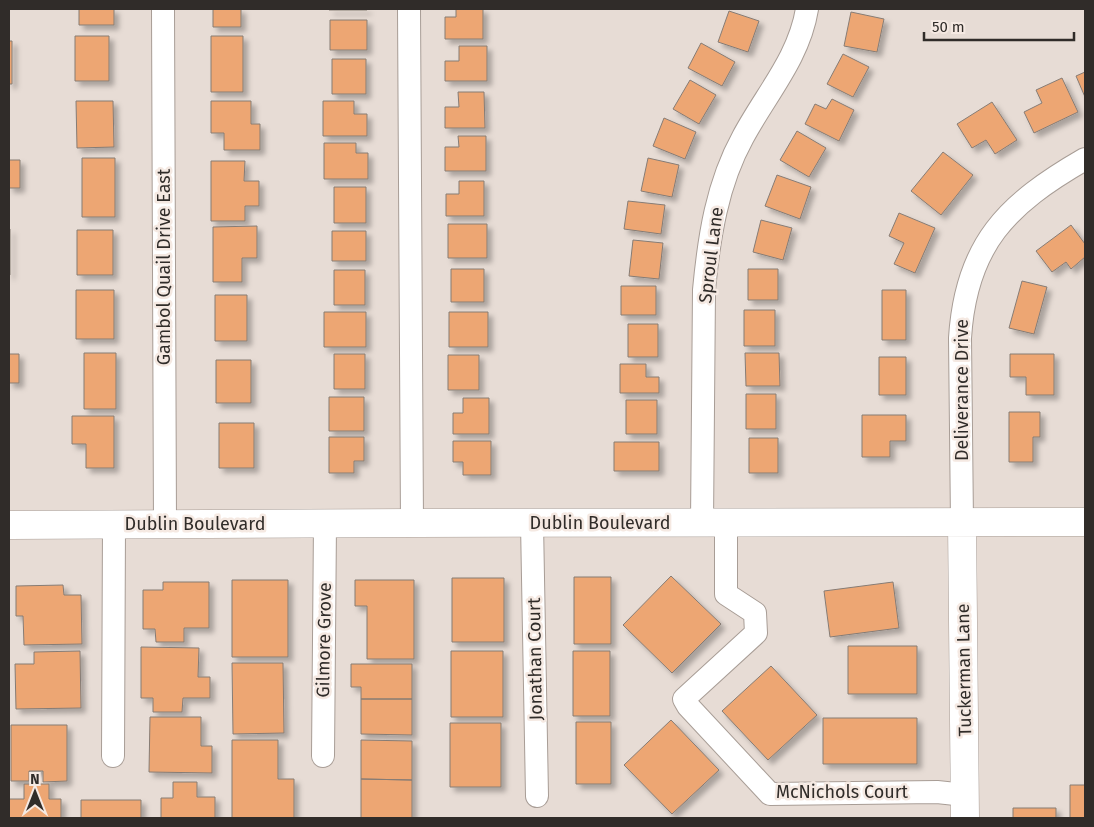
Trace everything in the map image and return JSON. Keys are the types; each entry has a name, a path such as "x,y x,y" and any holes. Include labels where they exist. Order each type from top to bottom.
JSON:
{"main road":[{"name":"Tuckerman Lane","path":"962,522 965,807"},
{"name":"Dublin Boulevard","path":"9,526 325,523 1085,522"}],"street":[{"name":"Gambol Quail Drive East","path":"163,9 165,525"},
{"path":"409,9 412,523"},
{"name":"Sproul Lane","path":"714,523 704,290 714,213 743,137 790,61 800,38 807,9"},
{"name":"Deliverance Drive","path":"962,522 960,338 962,311 967,288 975,265 985,246 1014,207 1034,191 1085,159"},
{"name":"Gilmore Grove","path":"323,756 325,523"},
{"name":"Jonathan Court","path":"532,523 537,796"},
{"name":"McNichols Court","path":"714,523 726,594 755,613 756,633 684,699 688,706 770,794 937,792 965,807"},
{"name":"Dublin Boulevard","path":"113,756 114,525"}],"building":[{"path":"79,9 114,9 114,25 79,25"},
{"path":"213,9 241,9 241,27 213,27"},
{"path":"367,9 367,10 329,10"},
{"path":"456,9 483,9 483,39 445,39 445,17 456,17"},
{"path":"729,11 759,21 748,52 718,42"},
{"path":"851,12 884,19 877,52 844,46"},
{"path":"330,20 367,20 367,50 330,50"},
{"path":"75,36 109,36 109,81 75,81"},
{"path":"211,36 243,36 243,92 211,92"},
{"path":"9,41 12,41 12,84 9,84"},
{"path":"701,43 735,62 722,86 688,68"},
{"path":"459,46 487,46 487,81 445,81 445,61 459,61"},
{"path":"843,54 869,67 853,97 827,84"},
{"path":"332,59 366,59 366,94 332,94"},
{"path":"1085,72 1085,97 1076,76"},
{"path":"1062,78 1078,112 1034,133 1024,112 1042,103 1036,90"},
{"path":"690,80 716,95 699,124 673,109"},
{"path":"458,92 484,92 485,128 445,128 445,107 459,107"},
{"path":"832,99 854,110 839,141 805,124 815,104 826,109"},
{"path":"76,101 113,101 114,147 77,148"},
{"path":"211,101 251,101 251,124 260,124 260,150 224,150 224,133 211,133"},
{"path":"323,101 354,101 354,114 367,114 367,136 323,136"},
{"path":"992,102 1017,140 995,154 986,140 972,148 957,124"},
{"path":"664,118 696,132 685,159 653,146"},
{"path":"797,131 826,148 809,177 780,160"},
{"path":"458,136 486,136 486,171 445,171 445,147 459,147"},
{"path":"324,143 356,143 356,153 368,153 368,179 324,179"},
{"path":"943,152 973,175 941,215 911,191"},
{"path":"82,158 115,158 115,217 82,217"},
{"path":"648,158 679,165 672,197 641,191"},
{"path":"9,160 20,160 20,188 9,188"},
{"path":"211,161 245,161 244,181 259,181 259,206 245,206 245,221 211,221"},
{"path":"777,175 811,187 800,219 765,206"},
{"path":"459,181 484,181 484,216 446,216 446,194 459,194"},
{"path":"334,187 366,187 366,223 334,223"},
{"path":"628,201 665,205 661,234 624,229"},
{"path":"899,213 935,228 915,273 894,264 904,243 889,236"},
{"path":"761,220 792,228 783,260 753,252"},
{"path":"448,224 487,224 487,258 448,258"},
{"path":"1071,225 1085,244 1085,257 1071,269 1066,262 1052,272 1036,251"},
{"path":"257,226 257,258 242,258 242,282 213,282 213,227"},
{"path":"10,229 10,275 9,275"},
{"path":"77,230 113,230 113,275 77,275"},
{"path":"332,231 366,231 366,261 332,261"},
{"path":"633,240 663,243 659,279 629,276"},
{"path":"451,269 484,269 484,302 451,302"},
{"path":"748,269 778,269 778,300 748,300"},
{"path":"334,270 365,270 365,305 334,305"},
{"path":"1022,281 1047,287 1034,334 1009,328"},
{"path":"621,286 656,286 656,315 621,315"},
{"path":"76,290 114,290 114,339 76,339"},
{"path":"882,290 906,290 906,340 882,340"},
{"path":"215,295 247,295 247,341 215,341"},
{"path":"744,310 775,310 775,346 744,346"},
{"path":"324,312 366,312 366,347 324,347"},
{"path":"449,312 488,312 488,347 449,347"},
{"path":"628,324 658,324 658,357 628,357"},
{"path":"84,353 116,353 116,409 84,409"},
{"path":"745,353 779,353 780,386 746,386"},
{"path":"9,354 19,354 19,383 9,383"},
{"path":"334,354 365,354 365,389 334,389"},
{"path":"1010,354 1054,354 1054,395 1026,395 1026,377 1010,377"},
{"path":"448,355 479,355 479,390 448,390"},
{"path":"879,357 906,357 906,395 879,395"},
{"path":"216,360 251,360 251,403 216,403"},
{"path":"620,364 646,364 646,377 659,377 659,393 620,393"},
{"path":"746,394 776,394 776,429 746,429"},
{"path":"329,397 364,397 364,431 329,431"},
{"path":"463,398 489,398 489,434 453,434 453,413 463,413"},
{"path":"626,400 657,400 657,434 626,434"},
{"path":"1009,412 1040,412 1040,437 1033,437 1033,462 1009,462"},
{"path":"862,415 906,415 906,441 890,441 890,457 862,457"},
{"path":"72,416 114,416 114,468 86,468 86,444 72,444"},
{"path":"219,423 254,423 254,468 219,468"},
{"path":"329,437 364,437 364,461 354,461 354,473 329,473"},
{"path":"749,438 778,438 778,473 749,473"},
{"path":"453,441 491,441 491,475 463,475 463,462 453,462"},
{"path":"614,442 659,442 659,471 614,471"},
{"path":"671,576 721,624 672,673 623,625"},
{"path":"574,577 611,577 611,644 574,644"},
{"path":"452,578 504,578 504,642 452,642"},
{"path":"232,580 288,580 288,657 232,657"},
{"path":"355,580 414,580 414,659 367,659 367,606 355,606"},
{"path":"163,582 209,582 209,628 184,628 184,642 156,642 155,629 143,629 143,590 163,590"},
{"path":"893,582 899,628 830,637 824,591"},
{"path":"63,585 64,595 81,595 82,644 24,645 23,616 16,616 16,586"},
{"path":"848,646 917,646 917,694 848,694"},
{"path":"141,647 199,648 198,677 210,677 210,698 183,698 182,712 153,712 153,698 141,698"},
{"path":"80,651 81,708 16,709 15,664 34,664 34,652"},
{"path":"451,651 503,651 503,717 451,717"},
{"path":"573,651 610,651 610,716 573,716"},
{"path":"232,663 283,663 284,733 233,734"},
{"path":"351,664 412,664 412,699 361,699 361,687 351,687"},
{"path":"771,666 817,715 768,760 722,711"},
{"path":"361,699 412,699 412,735 361,734"},
{"path":"150,717 201,717 201,746 212,746 212,773 149,772"},
{"path":"823,718 917,718 917,764 823,764"},
{"path":"671,720 719,770 672,814 624,765"},
{"path":"576,722 611,722 611,784 576,784"},
{"path":"450,723 501,723 501,787 450,787"},
{"path":"11,725 67,725 67,781 43,782 43,771 29,771 29,781 11,781"},
{"path":"232,740 278,740 278,779 294,779 294,818 232,818"},
{"path":"361,740 412,741 412,780 361,779"},
{"path":"361,779 412,780 412,818 361,818"},
{"path":"173,782 197,782 197,797 215,797 215,818 161,818 161,798 173,798"},
{"path":"24,784 49,784 49,799 61,799 61,818 9,818 9,799 24,799"},
{"path":"1070,785 1085,785 1085,818 1070,818"},
{"path":"81,800 141,800 141,818 81,818"},
{"path":"1013,808 1056,808 1056,818 1013,818"}]}
